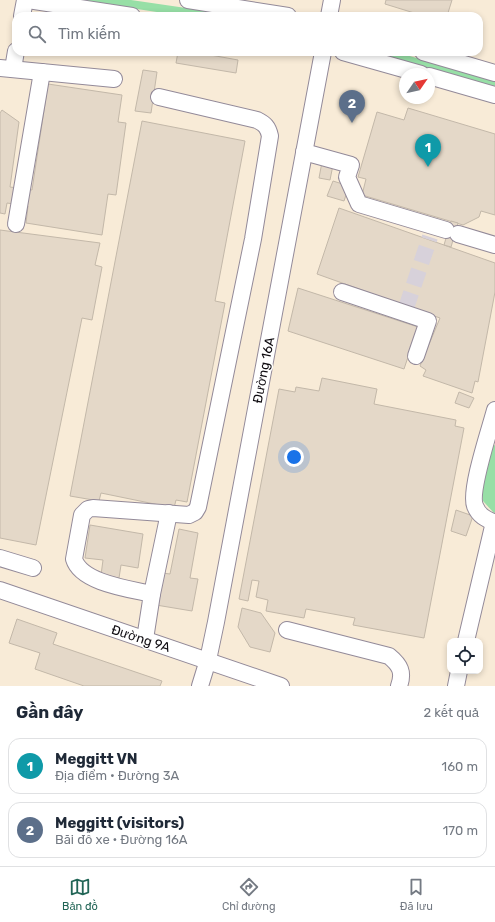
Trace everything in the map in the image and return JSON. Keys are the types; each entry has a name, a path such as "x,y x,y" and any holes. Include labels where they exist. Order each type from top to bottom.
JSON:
{"street":[{"path":"23,12 25,0"},
{"path":"28,0 106,12"},
{"path":"188,0 206,1 266,12"},
{"path":"330,12 332,0"},
{"path":"13,56 6,68 114,79"},
{"name":"Đường 16A","path":"200,686 208,660 322,56"},
{"path":"357,56 400,68"},
{"path":"437,56 495,73"},
{"path":"16,224 42,72"},
{"path":"435,78 495,95"},
{"path":"152,594 96,580 82,572 76,565 74,559 82,515 88,509 93,508 189,515 195,512 198,507 253,239 270,136 269,129 265,124 257,120 159,98"},
{"path":"304,152 350,165 347,177 359,204 442,232 495,245"},
{"path":"342,292 405,310 428,321 416,356"},
{"path":"467,638 495,523 484,519 474,506 474,491 490,440 495,410"},
{"path":"145,639 152,594 169,514"},
{"path":"0,558 33,568"},
{"name":"Đường 9A","path":"0,590 281,686"},
{"path":"287,630 389,656 399,664 402,678 399,686"},
{"path":"456,686 458,674"}],"shaded area":[{"path":"0,0 495,0 495,686 0,686"}],"green space":[{"path":"78,0 131,0 214,12 157,12"},
{"path":"384,56 410,56 495,81 495,87 435,70 435,68 427,68"},
{"path":"495,445 495,513 483,501 480,486 491,447"}],"building":[{"path":"386,0 452,0 448,12 411,12 385,4"},
{"path":"177,56 216,56 238,60 236,73 176,63"},
{"path":"143,70 157,72 151,113 135,111"},
{"path":"48,84 122,95 118,122 126,123 116,195 108,194 102,235 26,223 28,206 7,203 5,214 0,213 0,113 2,110 19,122 10,187 32,190"},
{"path":"408,108 495,134 495,215 481,211 479,217 463,225 362,195 366,179 358,177 377,112 404,120"},
{"path":"142,121 245,141 215,301 225,303 187,502 176,500 174,508 101,493 99,501 70,496"},
{"path":"322,162 333,165 330,180 319,178"},
{"path":"333,181 349,186 344,201 327,196"},
{"path":"339,208 495,263 495,292 478,382 475,381 472,393 423,376 426,370 420,366 440,318 317,274"},
{"path":"451,221 458,223 451,247 444,245"},
{"path":"0,230 100,243 95,265 102,267 92,320 82,318 36,545 0,538"},
{"path":"298,288 418,327 404,369 288,331"},
{"path":"322,378 377,389 374,404 456,420 455,426 464,428 424,638 353,625 355,618 306,609 304,618 266,611 268,600 256,597 259,581 252,580 248,601 239,599 279,389 295,392 296,387 319,391"},
{"path":"459,392 474,398 469,408 455,403"},
{"path":"456,510 473,516 466,536 451,531"},
{"path":"90,525 143,534 138,568 121,565 119,578 101,575 103,560 85,558"},
{"path":"179,529 198,533 190,578 198,579 192,611 156,605 162,573 170,574"},
{"path":"242,608 261,613 275,633 270,652 250,647 238,627"},
{"path":"17,619 57,633 53,644 162,681 160,686 84,686 35,669 40,653 9,643"}],"tunnel":[{"path":"406,308 430,237"}],"place":[{"name":"Meggitt (visitors)","path":"352,123"},
{"name":"Meggitt VN","path":"428,167"}]}
